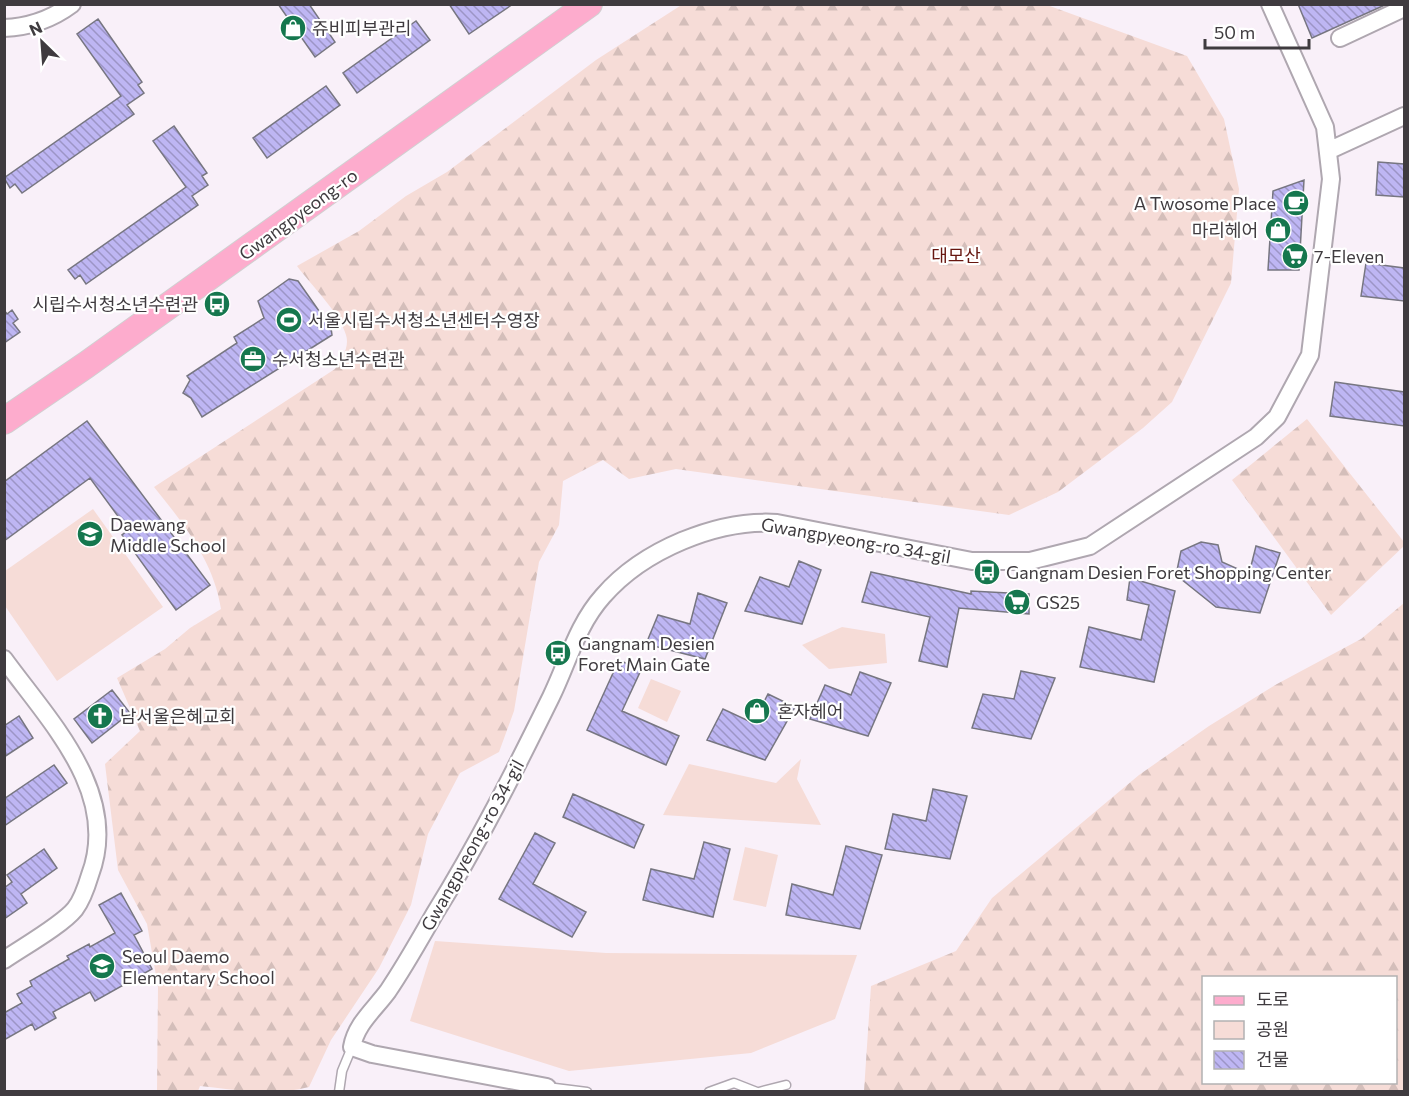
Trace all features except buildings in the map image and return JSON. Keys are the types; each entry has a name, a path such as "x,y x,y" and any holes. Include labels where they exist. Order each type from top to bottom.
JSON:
{"main road":[{"name":"Gwangpyeong-ro","path":"4,421 86,365 589,4"}],"street":[{"path":"4,28 26,27 61,12 72,4"},
{"name":"Gwangpyeong-ro 34-gil","path":"352,1047 354,1033 388,990 438,909 521,757 565,668 576,633 602,596 627,574 658,553 709,530 747,522 777,523 972,561 1030,561 1090,546 1256,437 1277,417 1310,355 1317,312 1331,178 1330,150 1325,127 1270,4"},
{"path":"1340,39 1403,8"},
{"path":"1330,150 1404,116"},
{"path":"4,659 77,762 89,786 97,811 98,834 95,863 75,909 4,960"},
{"path":"352,1047 372,1054 547,1087"}],"lane":[{"path":"339,1092 342,1071 352,1047"},
{"path":"710,1092 734,1083 758,1092 786,1085"},
{"path":"547,1087 587,1092"}],"green space":[{"name":"대모산","path":"683,4 1047,5 1187,56 1224,119 1239,189 1231,283 1172,402 1143,428 1058,492 1009,515 676,469 629,479 603,460 563,481 559,525 539,562 514,711 499,752 460,773 428,834 411,905 379,968 331,1040 309,1087 269,1092 200,1086 198,1091 157,1091 158,987 147,924 118,870 105,764 140,731 117,678 165,649 190,628 221,609 212,575 205,560 187,529 154,487 335,369 346,349 347,340 343,326 297,266 359,231 406,196 447,172 596,60"},
{"path":"1307,419 1404,542 1404,546 1331,615 1232,480"},
{"path":"93,509 163,607 57,681 5,606 5,571"},
{"path":"1404,603 1404,1091 864,1091 871,986 956,951 992,898 1139,775 1209,726 1277,684 1361,639"},
{"path":"842,627 885,634 887,663 829,669 802,645"},
{"path":"651,679 681,691 667,722 638,708"},
{"path":"801,759 797,779 821,825 663,815 689,764 776,783"},
{"path":"745,847 778,855 766,907 733,900"},
{"path":"435,941 606,953 857,955 835,1019 751,1053 569,1071 410,1021"}],"place":[{"name":"쥬비피부관리","path":"293,28"},
{"name":"A Twosome Place","path":"1296,203"},
{"name":"마리헤어","path":"1278,230"},
{"name":"7-Eleven","path":"1295,256"},
{"name":"시립수서청소년수련관","path":"217,304"},
{"name":"서울시립수서청소년센터수영장","path":"289,320"},
{"name":"수서청소년수련관","path":"253,359"},
{"name":"Daewang Middle School","path":"90,534"},
{"name":"Gangnam Desien Foret Shopping Center","path":"987,572"},
{"name":"GS25","path":"1017,602"},
{"name":"Gangnam Desien Foret Main Gate","path":"558,653"},
{"name":"혼자헤어","path":"757,711"},
{"name":"남서울은혜교회","path":"100,716"},
{"name":"Seoul Daemo Elementary School","path":"102,966"}]}
